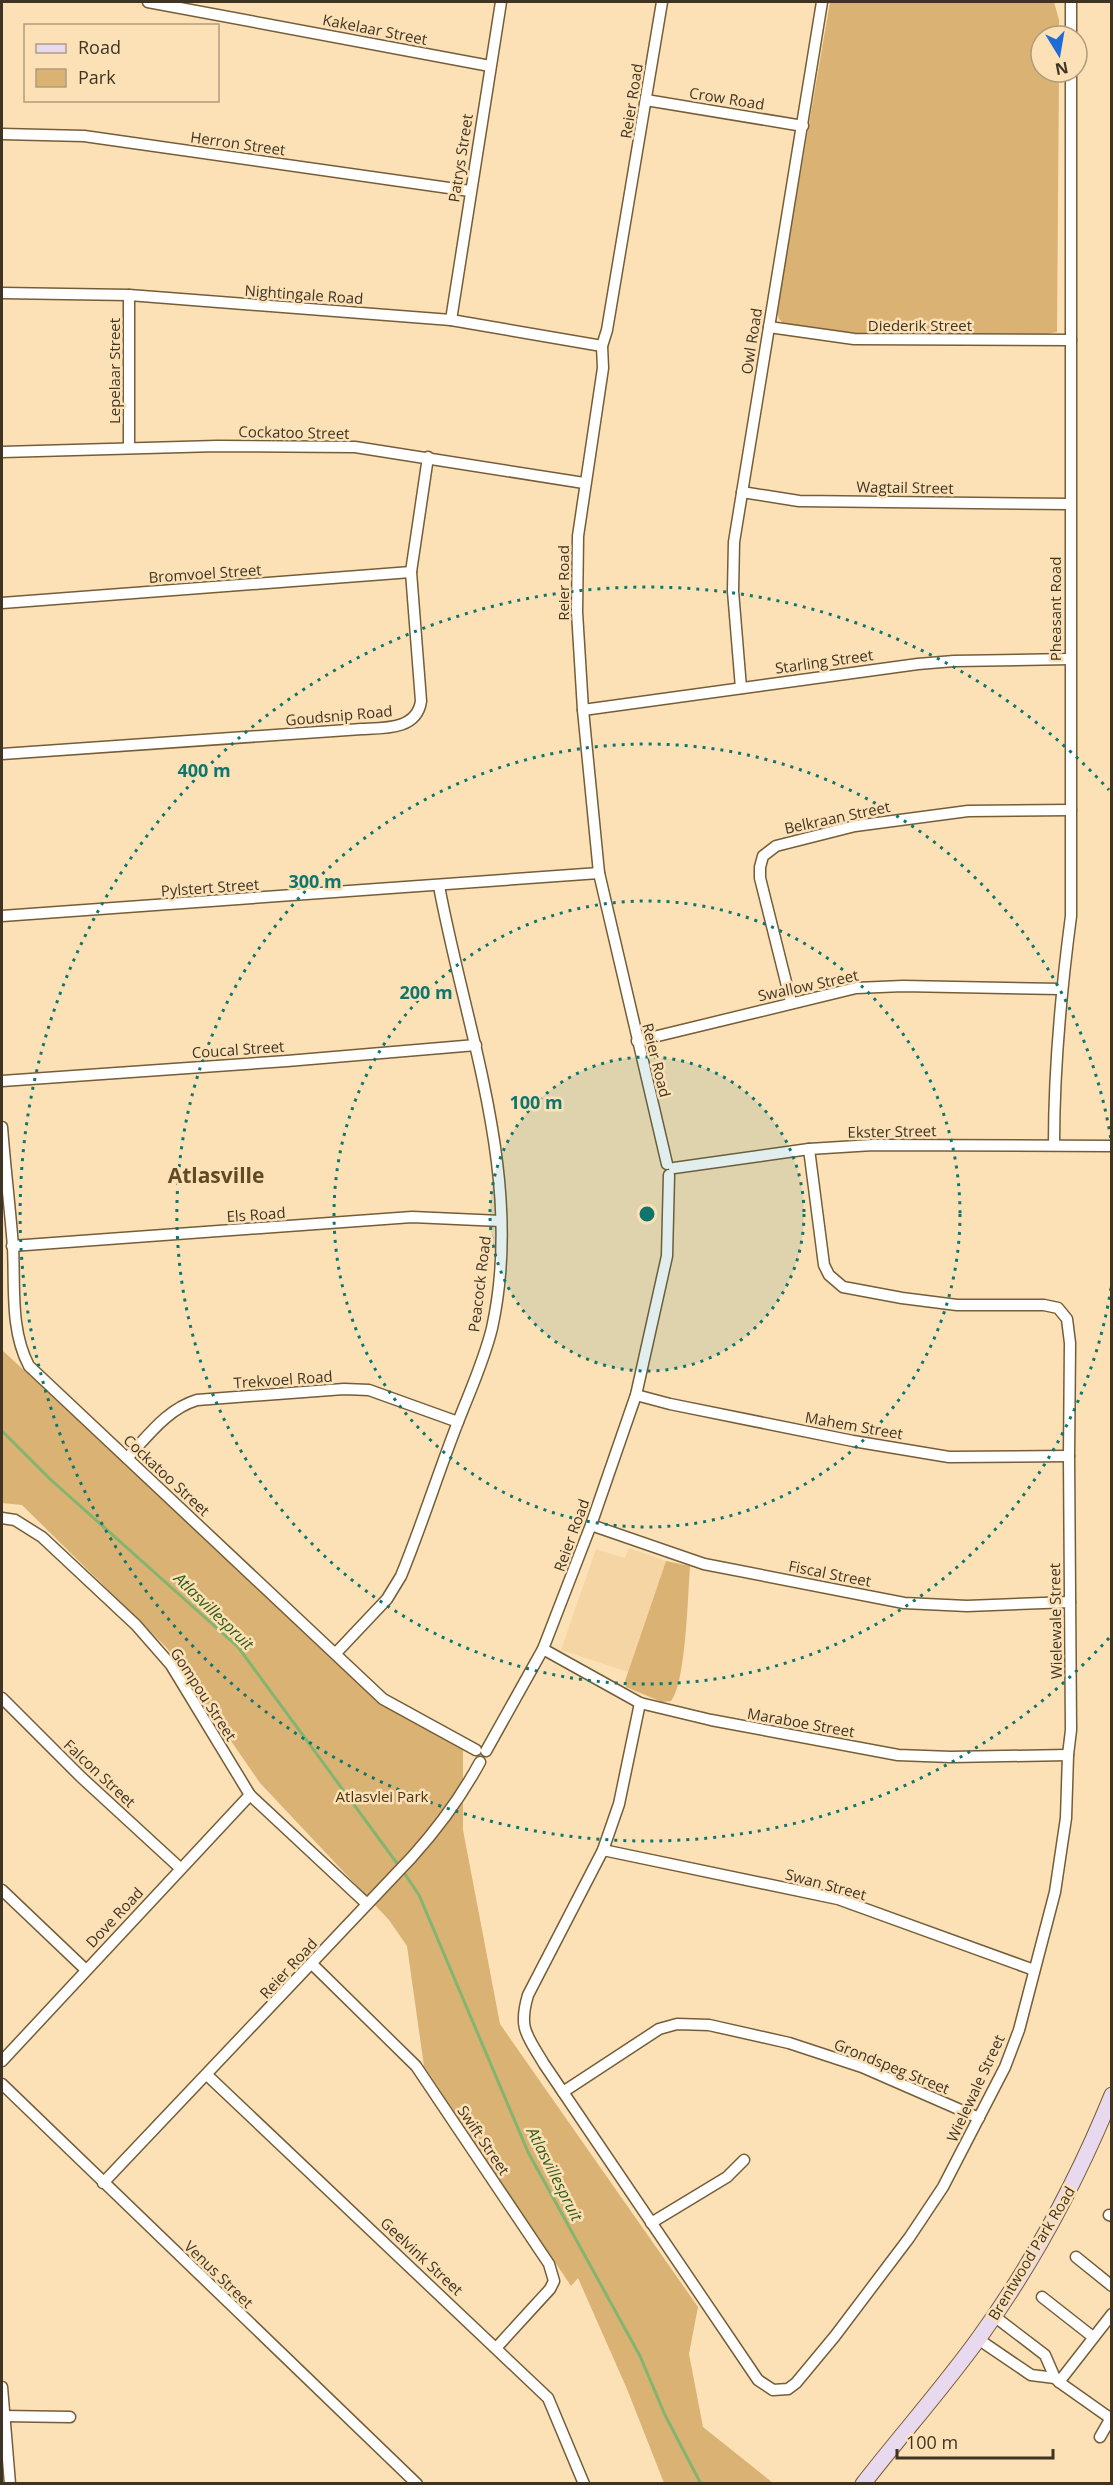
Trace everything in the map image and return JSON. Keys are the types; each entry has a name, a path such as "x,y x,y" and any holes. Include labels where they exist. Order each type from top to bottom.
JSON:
{"street":[{"name":"Kakelaar Street","path":"148,2 490,66"},
{"name":"Patrys Street","path":"451,320 501,2"},
{"name":"Reier Road","path":"103,2182 396,1875 442,1822 465,1791 480,1762 474,1757 481,1750 543,1649 591,1525 636,1395 667,1256 670,1169 637,1041 599,873 583,710 576,589 578,536 584,483 603,368 602,346 607,330 662,2"},
{"name":"Owl Road","path":"741,688 733,591 734,542 822,2"},
{"path":"1071,2 1071,24"},
{"name":"Pheasant Road","path":"1054,1144 1054,1080 1061,989 1071,916 1071,84"},
{"name":"Crow Road","path":"646,100 803,126"},
{"name":"Herron Street","path":"2,134 84,136 470,191"},
{"name":"Nightingale Road","path":"2,293 129,295 451,320 602,346"},
{"name":"Lepelaar Street","path":"129,295 129,447"},
{"name":"Diederik Street","path":"769,327 854,339 1071,340"},
{"name":"Cockatoo Street","path":"2,452 129,447 354,447 584,483"},
{"name":"Goudsnip Road","path":"2,754 373,729 395,727 407,723 420,709 421,692 411,572 428,458"},
{"name":"Wagtail Street","path":"742,492 799,501 1070,504"},
{"name":"Bromvoel Street","path":"2,603 411,572"},
{"name":"Starling Street","path":"583,710 954,661 1070,659"},
{"name":"Belkraan Street","path":"791,1002 759,871 763,856 769,850 783,843 855,826 925,815 968,811 1071,810"},
{"name":"Pylstert Street","path":"2,916 599,873"},
{"name":"Peacock Road","path":"336,1653 387,1599 401,1575 458,1422 477,1378 492,1328 501,1221 498,1170 476,1045 439,886"},
{"name":"Swallow Street","path":"637,1041 856,988 903,986 1061,989"},
{"name":"Coucal Street","path":"2,1081 476,1045"},
{"name":"Cockatoo Street","path":"2,1127 16,1329 20,1349 29,1366 384,1699 481,1750"},
{"name":"Ekster Street","path":"670,1169 809,1149 873,1145 1112,1146"},
{"name":"Wielewale Street","path":"640,1703 619,1804 603,1850 528,1995 523,2012 523,2027 563,2092 758,2380 773,2390 788,2389 796,2383 835,2336 909,2238 943,2187 1005,2067 1019,2030 1055,1892 1065,1818 1071,1730 1068,1455 1070,1343 1067,1319 1058,1308 1044,1305 957,1305 843,1287 829,1275 824,1265 809,1149"},
{"name":"Els Road","path":"12,1246 412,1217 501,1221"},
{"name":"Trekvoel Road","path":"127,1458 169,1414 182,1404 197,1400 344,1389 369,1390 458,1422"},
{"name":"Mahem Street","path":"636,1395 670,1404 842,1438 949,1456 1068,1455"},
{"name":"Gompou Street","path":"2,1518 15,1520 42,1537 136,1625 171,1665 250,1795 367,1904"},
{"name":"Fiscal Street","path":"591,1525 704,1564 904,1603 967,1606 1070,1602"},
{"name":"Maraboe Street","path":"543,1649 640,1703 711,1720 898,1755 1068,1755"},
{"name":"Falcon Street","path":"2,1698 81,1776 180,1868"},
{"name":"Dove Road","path":"2,2061 250,1795"},
{"name":"Swan Street","path":"603,1850 838,1899 1034,1970"},
{"path":"2,1890 86,1970"},
{"name":"Swift Street","path":"312,1964 416,2066 549,2264 554,2281 550,2289 497,2347"},
{"name":"Grondspeg Street","path":"563,2092 659,2029 677,2024 709,2025 789,2043 862,2067 979,2118"},
{"name":"Geelvink Street","path":"207,2075 497,2347 548,2398 584,2484"},
{"name":"Venus Street","path":"2,2084 417,2484"},
{"name":"Brentwood Park Road","path":"863,2484 978,2339 1015,2286 1085,2159 1112,2095"},
{"path":"651,2223 727,2177 744,2160"},
{"path":"1076,2257 1112,2286"},
{"path":"1042,2297 1093,2337"},
{"path":"1057,2380 1112,2314"},
{"path":"994,2316 1045,2355 1057,2380"},
{"path":"978,2339 1031,2375 1057,2380 1111,2417 1100,2437"},
{"path":"2,2387 6,2476"},
{"path":"3,2416 70,2417"}],"shaded area":[{"path":"629,1548 666,1561 628,1672 561,1650 596,1549 625,1558"}],"green space":[{"path":"830,2 1054,2 1059,24 1029,24 1029,84 1059,84 1057,332 1047,334 851,335 784,324 779,319 777,310"},
{"name":"Atlasvlei Park","path":"2,1350 376,1699 463,1749 463,1830 500,2024 698,2307 689,2354 703,2427 773,2483 664,2483 627,2389 578,2278 571,2286 424,2066 407,1946 389,1920 260,1783 167,1648 22,1505 2,1503"},
{"path":"666,1561 690,1566 680,1677 671,1701 662,1702 626,1687 625,1681"}],"waterway":[{"name":"Atlasvillespruit","path":"2,1431 50,1479 238,1647 399,1866"},
{"name":"Atlasvillespruit","path":"403,1871 419,1895 528,2152 640,2356 665,2415 701,2484"}],"district":[{"name":"Atlasville","path":"216,1175"}]}
